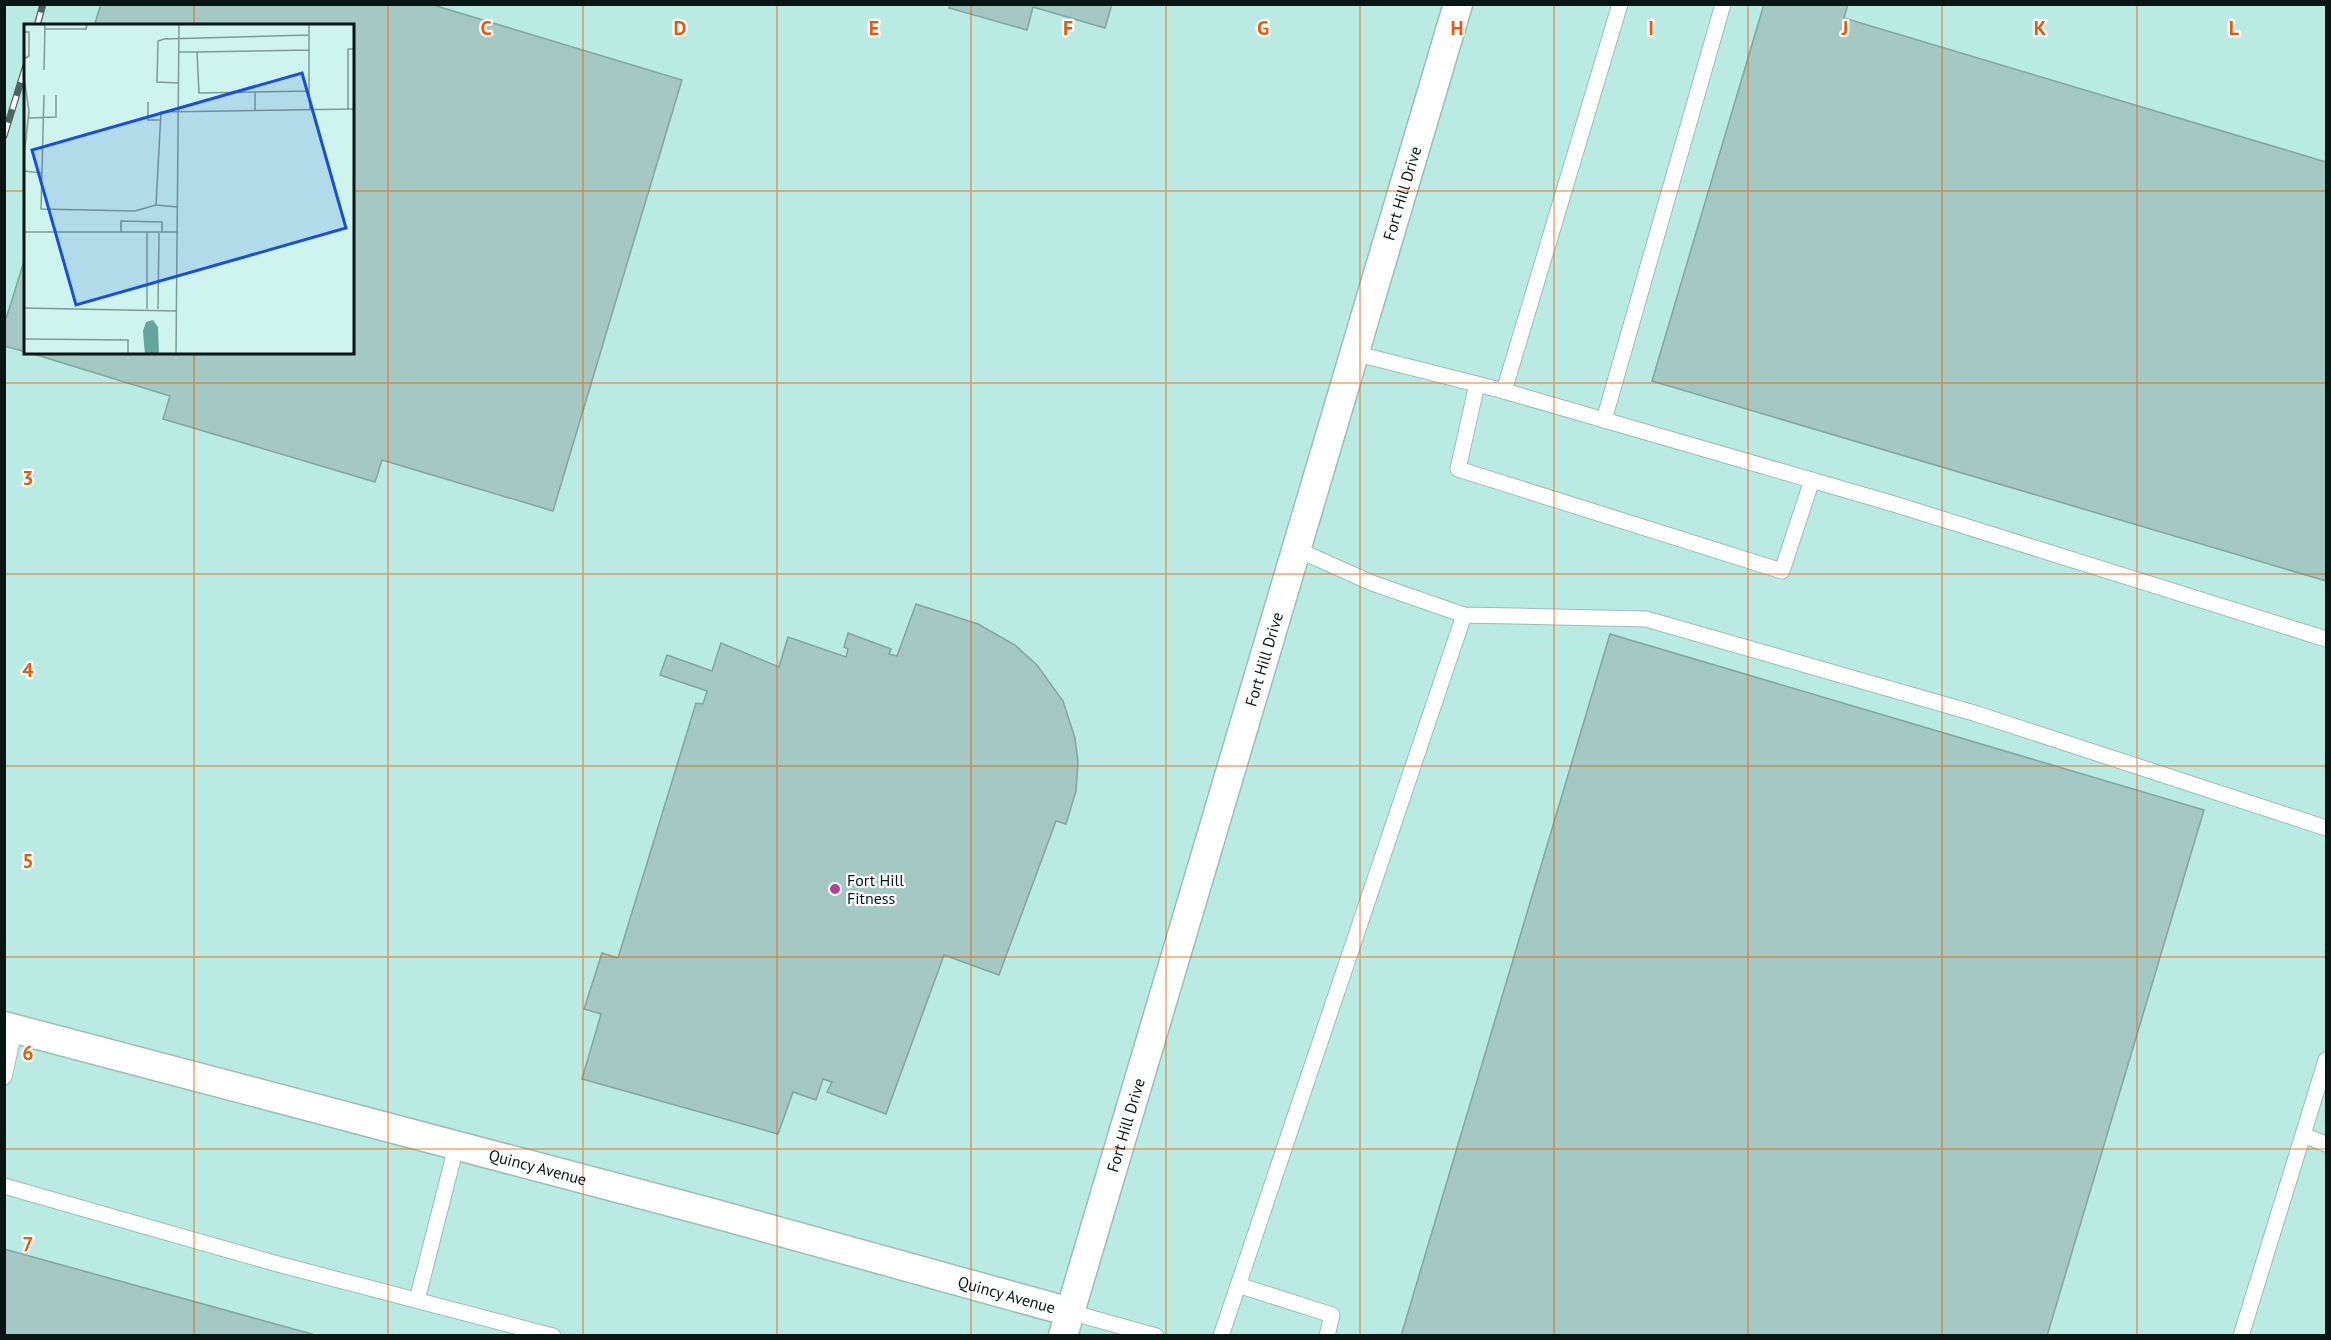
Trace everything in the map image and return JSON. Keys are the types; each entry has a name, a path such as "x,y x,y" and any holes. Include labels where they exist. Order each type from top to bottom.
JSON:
{"street":[{"name":"Fort Hill Drive","path":"1066,1324 1458,4"},
{"name":"Quincy Avenue","path":"10,1027 456,1147 716,1214 1066,1324"}],"lane":[{"path":"1504,391 1620,4"},
{"path":"1604,420 1724,4"},
{"path":"1354,353 1504,391 1905,507 2326,639"},
{"path":"1477,384 1458,470 1782,571 1812,480"},
{"path":"1296,549 1372,583 1464,615 1646,619 1974,713 2326,828"},
{"path":"1221,1335 1464,615"},
{"path":"4,1077 10,1027"},
{"path":"2241,1335 2326,1060"},
{"path":"2304,1135 2326,1144"},
{"path":"417,1300 456,1147"},
{"path":"4,1186 274,1263 553,1335"},
{"path":"1238,1285 1332,1316 1327,1335"},
{"path":"1066,1324 1156,1335"}],"shaded area":[{"path":"5,5 2326,5 2326,1335 5,1335"}],"building":[{"path":"101,4 430,4 682,80 553,511 382,460 375,482 163,419 170,396 34,354 354,354 354,24 95,24"},
{"path":"950,4 1112,4 1105,28 1033,7 1027,30 949,8"},
{"path":"1764,4 1848,4 1844,18 2326,162 2326,581 1652,381"},
{"path":"24,261 24,351 4,346 4,325"},
{"name":"Fort Hill Fitness","path":"916,604 978,624 1015,645 1037,665 1063,701 1075,738 1078,762 1076,791 1066,824 1056,821 999,975 944,955 886,1114 827,1092 832,1082 823,1079 816,1100 793,1092 778,1134 582,1079 601,1014 584,1009 602,953 618,958 696,703 703,704 707,691 660,675 667,655 712,671 721,643 779,667 788,637 846,657 848,649 844,647 848,633 891,649 889,654 897,656"},
{"path":"1610,634 2204,810 2047,1336 1401,1336"},
{"path":"4,1249 319,1336 4,1336"}],"railway":[{"path":"38,24 43,4"},
{"path":"4,136 24,71"}],"place":[{"name":"Fort Hill Fitness","path":"835,889"}]}
